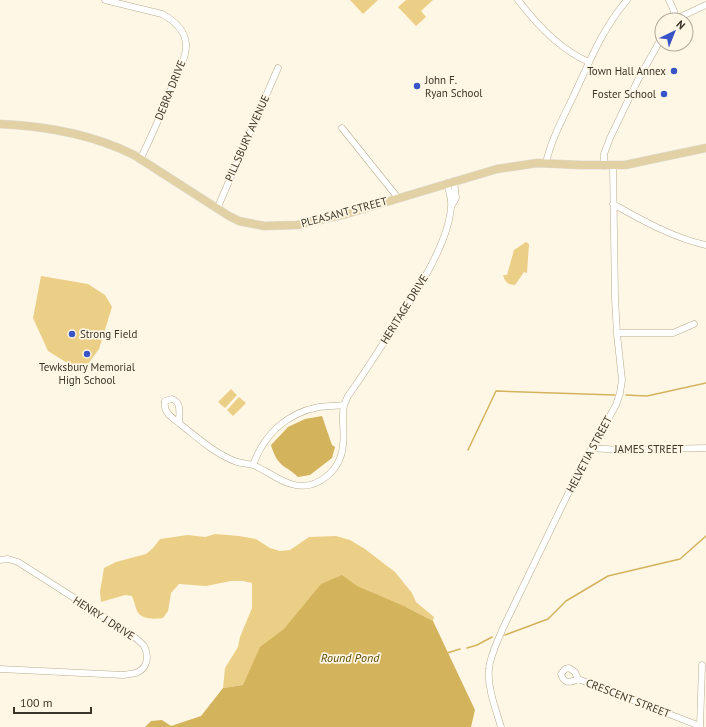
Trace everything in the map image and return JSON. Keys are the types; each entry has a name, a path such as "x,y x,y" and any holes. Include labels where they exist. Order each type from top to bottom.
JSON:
{"main road":[{"name":"PLEASANT STREET","path":"0,124 29,126 85,138 117,147 239,221 264,226 285,226 330,218 497,169 533,163 613,166 632,164 706,148"}],"street":[{"name":"DEBRA DRIVE","path":"105,0 162,14 170,18 180,29 186,42 182,63 155,129 140,160"},
{"path":"518,0 538,24 563,47 589,62"},
{"path":"546,163 553,142 595,47 627,0"},
{"path":"669,0 674,12"},
{"path":"691,12 706,5"},
{"path":"604,166 604,154 610,138 654,51"},
{"name":"PILLSBURY AVENUE","path":"217,209 278,68"},
{"path":"342,128 398,198"},
{"name":"HELVETIA STREET","path":"501,727 488,671 491,660 513,607 562,506 616,405 620,393 622,380 617,333 613,166"},
{"name":"HERITAGE DRIVE","path":"180,424 205,445 220,454 239,462 261,468 277,479 294,485 310,485 321,482 331,473 339,462 342,453 344,439 342,417 344,405 348,396 399,319 436,256 445,233 451,206 450,182"},
{"path":"613,204 673,234 692,242 706,245"},
{"path":"617,333 673,333 694,324"},
{"path":"253,465 263,442 284,422 318,407 344,405"},
{"name":"JAMES STREET","path":"592,448 620,450 706,448"},
{"name":"HENRY J DRIVE","path":"0,560 8,559 18,562 132,635 144,646 147,658 146,666 138,672 122,675 0,669"},
{"path":"700,726 702,665"},
{"name":"CRESCENT STREET","path":"578,678 700,726"}],"shaded area":[{"path":"350,0 378,0 363,14"},
{"path":"406,0 433,0 421,11 426,17 416,26 398,7"},
{"path":"526,242 529,244 527,273 524,272 515,285 509,284 503,275 507,275 514,250"},
{"name":"Strong Field","path":"41,276 88,284 105,295 112,307 99,349 82,372 48,351 33,318"},
{"path":"231,389 237,395 225,408 218,402"},
{"path":"239,397 246,403 233,416 227,410"},
{"path":"215,534 256,539 270,548 280,551 290,550 309,537 336,536 350,540 365,549 395,572 412,593 416,602 434,617 433,621 406,607 243,685 223,688 225,668 238,647 240,637 252,608 252,583 231,581 206,586 179,584 171,593 168,611 163,618 156,619 148,618 139,614 132,596 125,595 101,602 100,592 104,568 116,562 146,554 160,539 188,535 205,537"}],"water":[{"path":"322,416 332,445 335,447 332,458 310,475 298,477 279,462 271,445 288,427 305,419"},
{"name":"Round Pond","path":"342,575 357,586 406,607 433,621 475,710 471,727 145,727 151,721 162,720 171,726 201,716 223,688 243,685 260,647 284,629 321,584"}],"waterway":[{"path":"626,395 647,396 706,383"},
{"path":"468,450 496,391 615,395"},
{"path":"505,635 548,619 566,601 608,576 680,559 706,536"},
{"path":"467,648 477,645 492,637"},
{"path":"447,653 460,649"}],"place":[{"name":"Town Hall Annex","path":"674,71"},
{"name":"John F. Ryan School","path":"417,86"},
{"name":"Foster School","path":"664,94"},
{"name":"Strong Field","path":"72,334"},
{"name":"Tewksbury Memorial High School","path":"87,354"}]}
